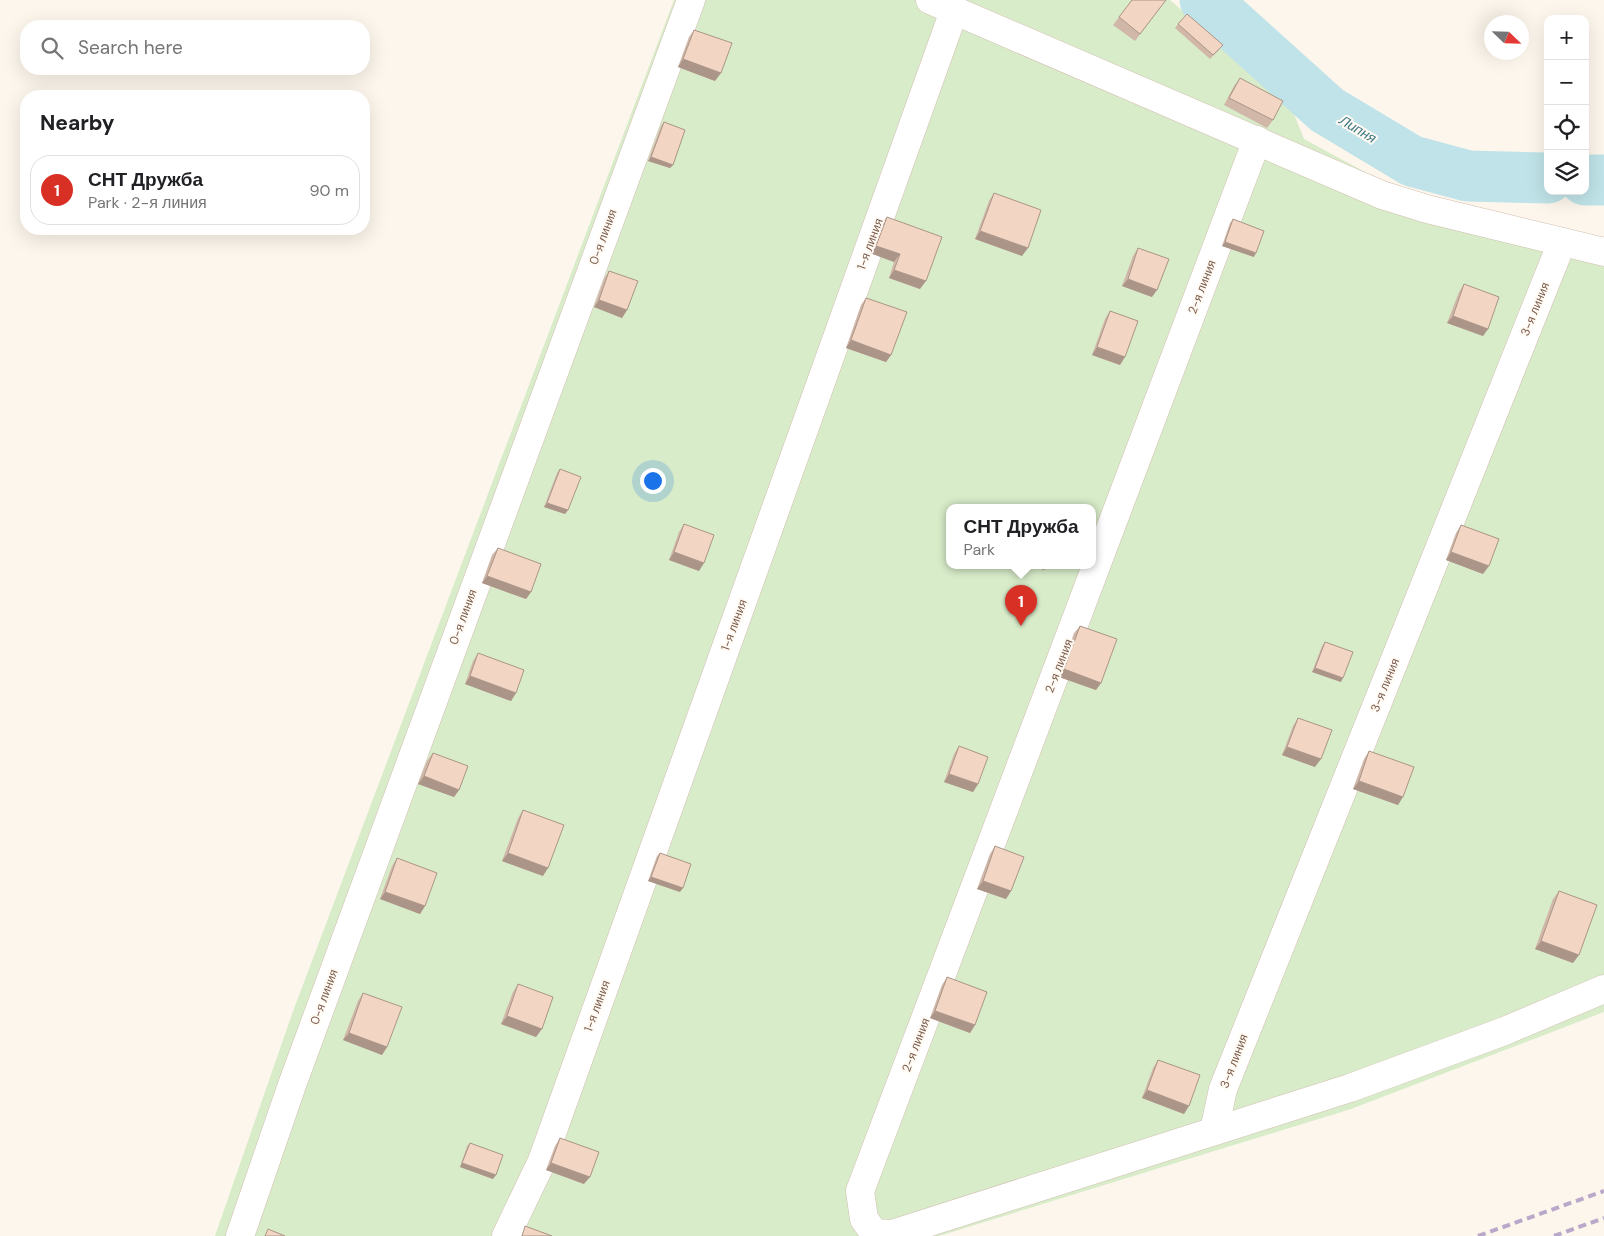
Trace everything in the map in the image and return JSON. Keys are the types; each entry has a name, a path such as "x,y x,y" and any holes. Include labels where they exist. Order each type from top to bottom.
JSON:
{"street":[{"name":"0-я линия","path":"240,1236 329,981 691,0"},
{"path":"942,5 1382,195 1427,209 1604,252"},
{"name":"1-я линия","path":"506,1236 542,1161 942,5"},
{"name":"2-я линия","path":"1096,566 1257,140"},
{"name":"3-я линия","path":"1214,1131 1223,1089 1562,242"},
{"name":"2-я линия","path":"1095,569 860,1191 864,1219 874,1233 892,1234 1214,1131"},
{"path":"1214,1131 1350,1088 1502,1032 1604,988"}],"green space":[{"path":"674,0 1170,0 1290,104 1304,139 1400,191 1604,239 1604,1012 1351,1109 939,1236 215,1236 292,1014"}],"building":[{"path":"1132,0 1166,0 1140,34 1119,17"},
{"path":"1187,14 1223,45 1213,55 1178,24"},
{"path":"694,30 732,43 721,73 683,59"},
{"path":"1240,78 1283,101 1273,120 1229,98"},
{"path":"664,122 685,130 673,165 651,157"},
{"path":"994,193 1041,210 1028,248 980,231"},
{"path":"887,217 942,237 926,281 894,270 900,254 876,246"},
{"path":"1233,219 1264,231 1256,253 1225,242"},
{"path":"1138,248 1169,259 1157,290 1128,279"},
{"path":"609,271 638,281 627,310 599,300"},
{"path":"1464,284 1499,297 1488,329 1453,316"},
{"path":"866,298 907,312 891,355 851,340"},
{"path":"1110,311 1138,321 1125,357 1097,347"},
{"path":"560,469 581,477 568,510 547,503"},
{"path":"684,524 714,535 704,563 674,552"},
{"path":"1461,525 1499,539 1489,566 1451,552"},
{"path":"498,548 541,564 531,592 487,576"},
{"path":"1080,626 1117,639 1101,683 1064,669"},
{"path":"1325,642 1353,652 1343,678 1315,668"},
{"path":"478,653 524,670 516,693 470,676"},
{"path":"1298,718 1332,730 1321,759 1287,747"},
{"path":"959,746 988,757 978,784 949,774"},
{"path":"1369,751 1414,767 1403,797 1359,781"},
{"path":"433,753 468,766 459,790 424,776"},
{"path":"523,810 564,825 548,868 508,853"},
{"path":"995,846 1024,857 1011,891 983,881"},
{"path":"660,853 691,864 683,888 651,877"},
{"path":"397,858 437,873 425,906 385,892"},
{"path":"1559,891 1597,905 1579,955 1541,941"},
{"path":"947,977 987,992 975,1025 935,1011"},
{"path":"518,984 553,997 542,1029 507,1016"},
{"path":"363,993 402,1007 387,1047 349,1033"},
{"path":"1158,1060 1200,1075 1189,1106 1147,1090"},
{"path":"560,1138 599,1152 590,1177 551,1163"},
{"path":"470,1143 503,1155 496,1175 462,1163"},
{"path":"525,1226 552,1236 522,1236"},
{"path":"268,1229 285,1236 265,1236"}],"waterway":[{"name":"Липня","path":"1205,0 1327,110 1412,161 1468,176 1544,178"},
{"name":"Липня","path":"1589,180 1604,180"}],"railway":[{"path":"1478,1236 1604,1191"},
{"path":"1554,1236 1604,1218"}],"place":[{"name":"СНТ Дружба","path":"1021,626"}]}
